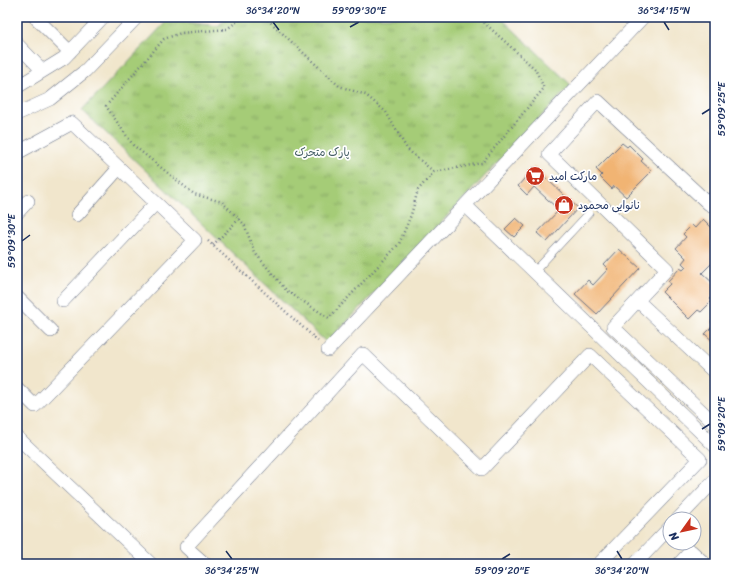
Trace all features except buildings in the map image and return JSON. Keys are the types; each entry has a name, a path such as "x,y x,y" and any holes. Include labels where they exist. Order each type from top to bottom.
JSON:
{"street":[{"path":"17,114 50,98 86,71 137,17"},
{"path":"328,350 643,17"},
{"path":"36,18 70,52"},
{"path":"17,86 64,58 96,20"},
{"path":"17,44 43,71"},
{"path":"715,207 709,204 598,101 549,154 667,268 614,327 715,424"},
{"path":"17,152 72,123 195,240 35,406 17,388"},
{"path":"77,214 119,168"},
{"path":"17,213 28,201"},
{"path":"63,301 156,203"},
{"path":"465,205 715,446"},
{"path":"17,297 51,331"},
{"path":"638,301 715,372"},
{"path":"205,564 186,547 363,354 482,469 590,356 700,459 599,564"},
{"path":"17,436 151,564"},
{"path":"686,511 715,480"},
{"path":"635,564 662,535"},
{"path":"679,564 691,552 705,564"}],"lane":[{"path":"534,272 589,214"}],"path":[{"path":"243,17 227,29 181,33 164,39 106,106 133,145 194,194 222,202 244,224 255,253 287,291 329,318 399,244 411,215 418,190 434,172 482,163 544,88 535,69 478,17"},
{"path":"265,17 339,86 366,94 386,112 407,148 434,172"},
{"path":"213,245 239,219"}],"green space":[{"name":"پارک متحرک","path":"228,17 500,17 571,85 327,343 82,110 168,20 218,26"}],"place":[{"name":"مارکت امید","path":"535,176"},
{"name":"نانوایی محمود","path":"564,205"}]}
